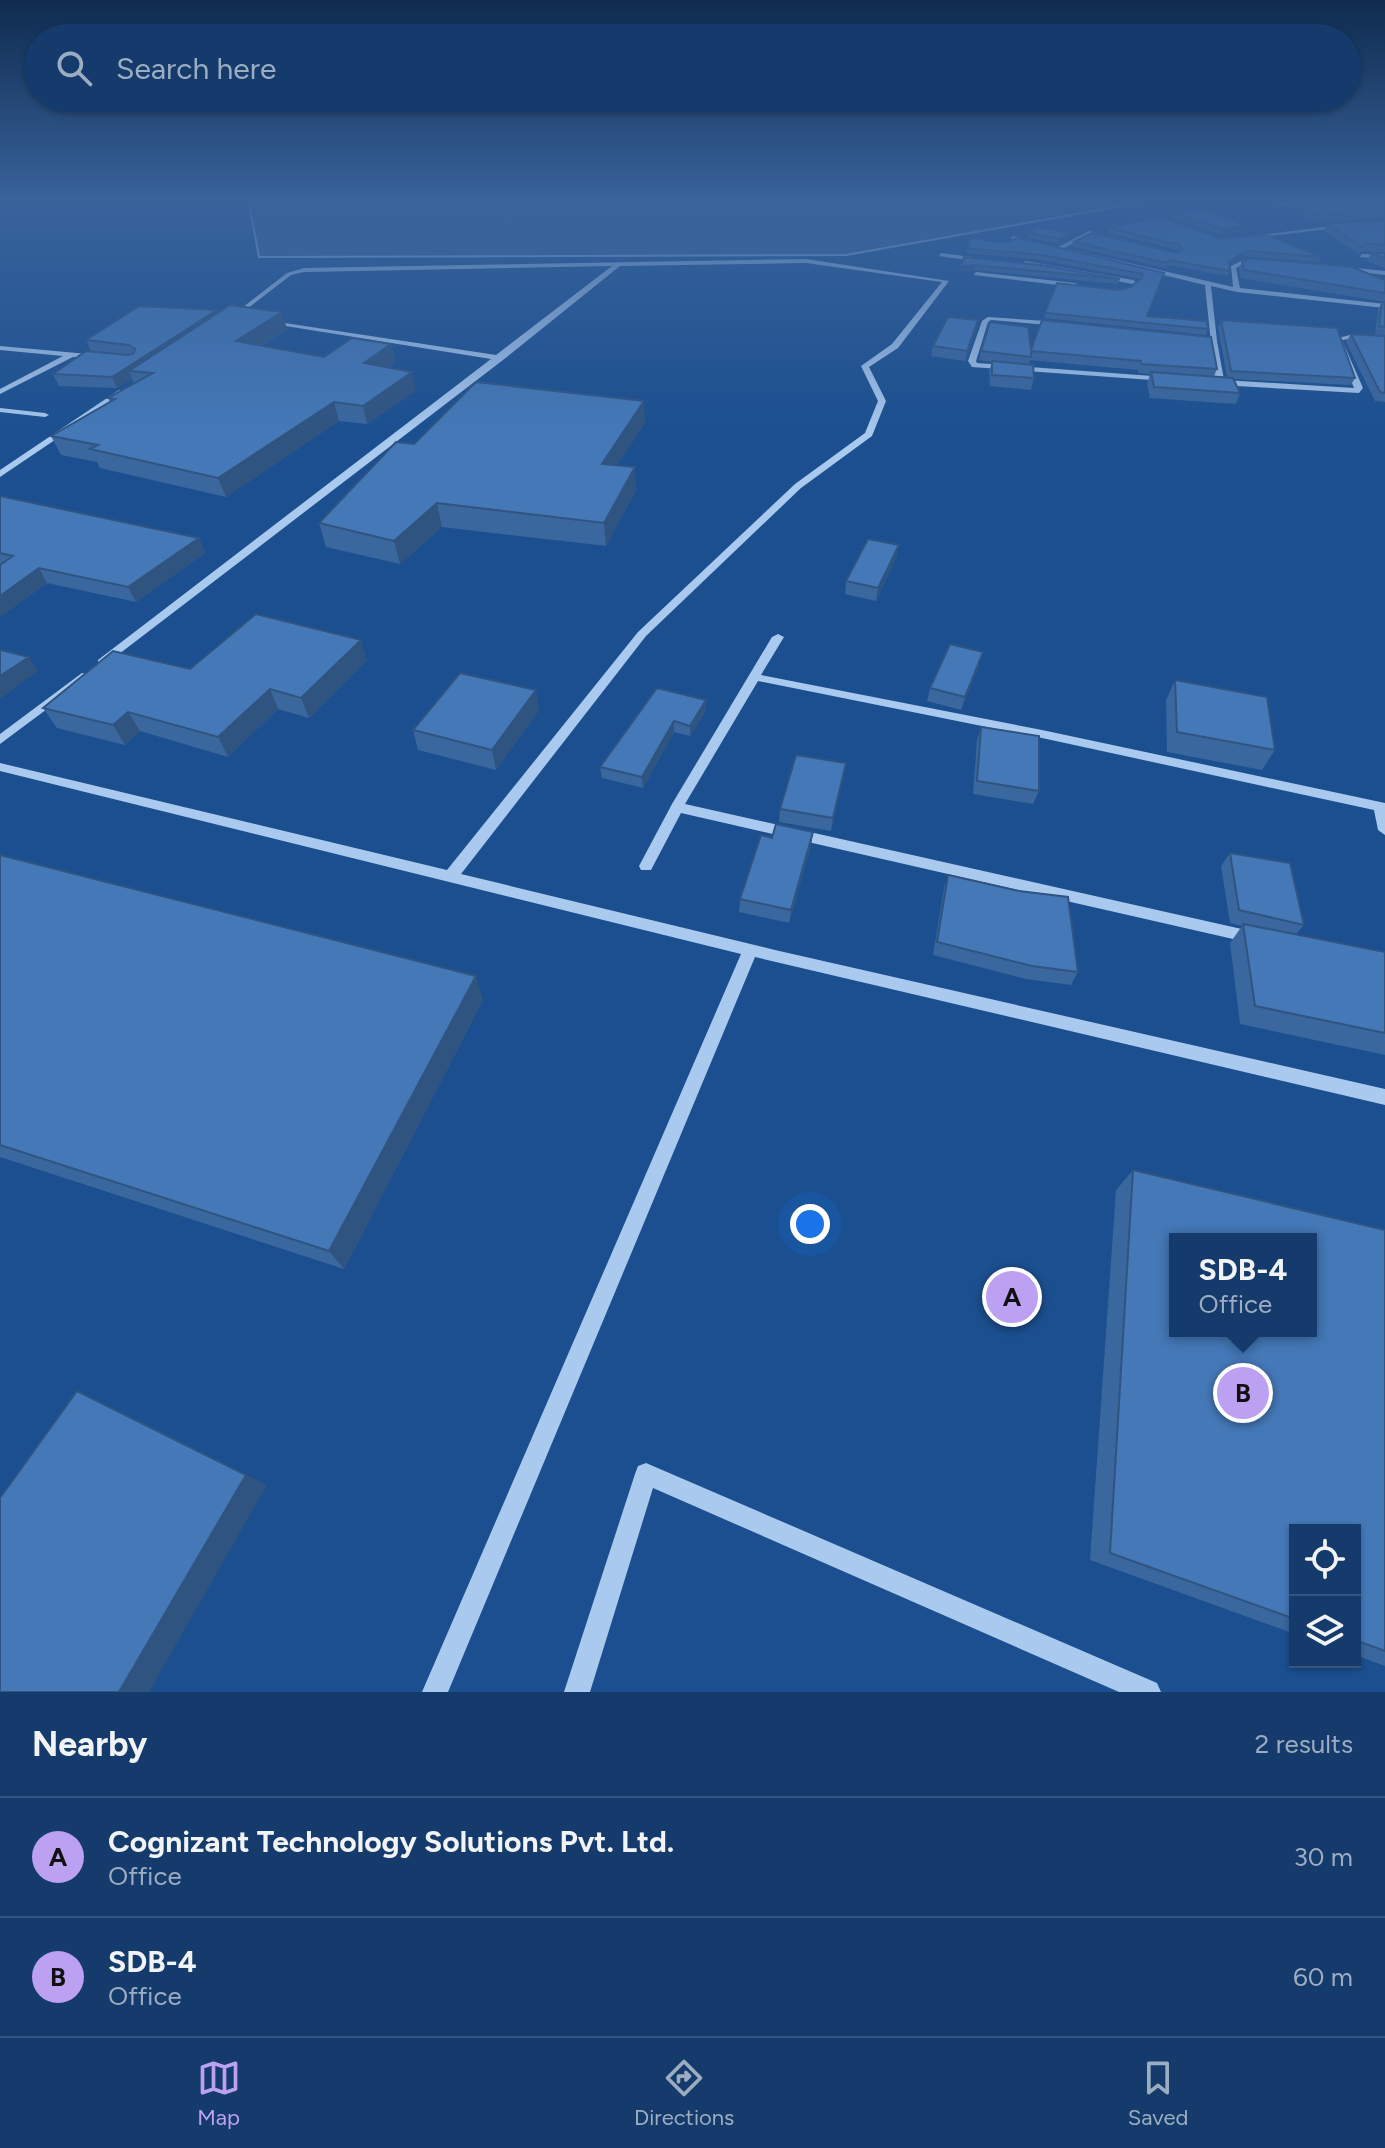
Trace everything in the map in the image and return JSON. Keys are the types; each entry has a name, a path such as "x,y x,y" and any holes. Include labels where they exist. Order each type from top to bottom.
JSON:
{"street":[{"path":"223,324 285,277"},
{"path":"0,740 603,277"},
{"path":"450,877 642,634 798,486 869,434 882,401 865,366 895,346 946,281 918,277"},
{"path":"1003,277 1086,286"},
{"path":"1102,277 1133,282"},
{"path":"1123,290 1144,277"},
{"path":"1175,277 1237,290 1385,306"},
{"path":"1235,277 1237,290"},
{"path":"1208,285 1213,341 1221,383"},
{"path":"234,317 248,319"},
{"path":"1071,325 990,318 985,321 972,361 975,365 1013,370 1177,380"},
{"path":"263,321 500,358"},
{"path":"1206,382 1356,391 1359,388 1338,339 1350,337 1385,341"},
{"path":"1197,339 1213,341"},
{"path":"0,348 103,358"},
{"path":"0,392 72,354"},
{"path":"0,474 128,388"},
{"path":"0,410 45,415"},
{"path":"646,866 677,807 778,637"},
{"path":"754,677 1042,734 1383,808 1385,830"},
{"path":"0,767 750,950 1385,1097"},
{"path":"677,807 1272,942"},
{"path":"435,1692 750,950"},
{"path":"577,1692 646,1474 1148,1692"}],"building":[{"path":"1162,277 1147,316 1207,321 1208,329 1045,313 1057,283 1119,290 1130,287 1142,278"},
{"path":"1287,277 1385,278 1385,293"},
{"path":"1382,302 1385,302 1385,327 1379,326"},
{"path":"230,305 282,312 236,341 324,357 352,338 391,344 364,363 412,372 363,406 334,402 218,478 90,449 98,445 51,436 153,373 129,371"},
{"path":"139,306 217,310 112,377 53,374 86,351 134,353 135,349 129,345 86,340"},
{"path":"948,317 978,320 967,351 933,346"},
{"path":"1042,320 1211,337 1217,369 1031,351 1031,357 981,351 990,322 1028,327 1031,350"},
{"path":"1221,320 1337,328 1355,378 1231,371"},
{"path":"1351,334 1385,336 1385,393 1380,392"},
{"path":"992,361 1033,365 1034,378 992,375"},
{"path":"1151,372 1233,378 1240,393 1154,387"},
{"path":"476,382 644,401 602,464 635,467 604,523 437,503 394,541 319,523 396,442 414,444"},
{"path":"0,496 199,538 128,587 39,568 0,596 0,565 13,556 0,553"},
{"path":"868,539 899,545 878,588 846,581"},
{"path":"256,614 361,640 301,698 270,689 218,737 128,712 113,725 43,708 113,651 190,669"},
{"path":"950,644 983,652 965,697 930,688"},
{"path":"0,650 29,657 0,676"},
{"path":"460,673 536,690 492,750 413,730"},
{"path":"1175,680 1267,697 1275,750 1177,732"},
{"path":"657,688 706,700 690,726 674,721 642,777 600,767"},
{"path":"981,727 1039,736 1039,791 977,781"},
{"path":"796,755 846,763 833,818 780,809"},
{"path":"776,824 813,832 791,910 740,899 761,835 772,838"},
{"path":"1230,853 1290,863 1304,925 1239,910"},
{"path":"0,855 476,976 329,1251 0,1145"},
{"path":"948,875 1019,891 1068,897 1078,972 1032,966 937,942"},
{"path":"1243,924 1385,952 1385,1033 1255,1006"},
{"path":"1133,1170 1385,1230 1385,1651 1361,1642 1361,1524 1289,1524 1289,1617 1110,1553"},
{"path":"77,1391 246,1475 119,1692 0,1692 0,1498"}],"place":[{"name":"Cognizant Technology Solutions Pvt. Ltd.","path":"1012,1297"},
{"name":"SDB-4","path":"1243,1393"}]}
